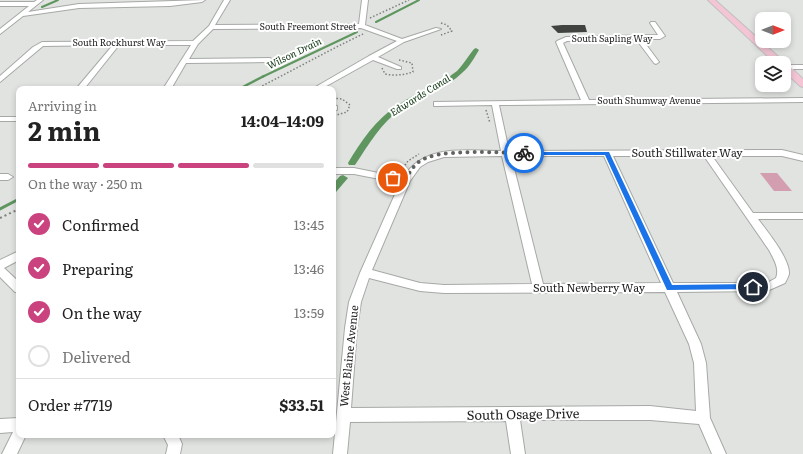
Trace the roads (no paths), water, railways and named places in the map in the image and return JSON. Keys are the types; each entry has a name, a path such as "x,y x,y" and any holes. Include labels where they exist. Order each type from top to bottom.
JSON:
{"main road":[{"path":"711,0 773,56"},
{"path":"791,73 803,84"}],"street":[{"path":"0,32 40,0"},
{"path":"106,5 111,0"},
{"path":"22,15 65,7 170,4 202,0"},
{"path":"170,86 195,43 211,27 227,0"},
{"path":"362,26 365,0"},
{"path":"0,4 34,4"},
{"name":"South Sapling Way","path":"586,102 560,48 559,42 566,39 640,39 662,36 653,23"},
{"name":"South Freemont Street","path":"211,27 362,26 402,41"},
{"path":"321,86 402,41 438,29"},
{"path":"640,39 656,62"},
{"path":"82,86 118,43"},
{"name":"South Rockhurst Way","path":"1,78 34,48 42,44 195,43"},
{"path":"371,57 399,68"},
{"path":"185,61 270,60"},
{"path":"791,67 803,67"},
{"path":"791,69 803,72"},
{"name":"South Shumway Avenue","path":"437,104 482,104 495,102 803,100"},
{"path":"495,102 539,289"},
{"path":"0,119 16,119"},
{"name":"South Stillwater Way","path":"424,156 444,154 506,153 782,153 803,158"},
{"path":"607,153 695,344 700,363 703,418 718,454"},
{"path":"706,153 750,216 803,216"},
{"name":"West Blaine Avenue","path":"340,454 350,328 355,302 403,176 424,156"},
{"path":"336,171 354,171 403,176"},
{"name":"South Newberry Way","path":"365,273 420,287 444,289 767,287 776,284 782,279 784,270 780,259 750,216"},
{"path":"0,265 16,257"},
{"path":"0,270 16,286"},
{"name":"South Osage Drive","path":"343,415 650,413 703,418"},
{"path":"512,414 518,454"},
{"path":"0,426 16,425"},
{"path":"9,454 17,438"}],"waterway":[{"path":"42,7 58,0"},
{"name":"Wilson Drain","path":"376,22 419,0"},
{"name":"Wilson Drain","path":"263,77 357,32"},
{"name":"Edwards Canal","path":"352,163 367,139 385,119 399,107 443,83 459,72 466,65 476,50"},
{"name":"Wilson Drain","path":"245,86 263,77"},
{"name":"Edwards Canal","path":"336,186 343,178"},
{"name":"Wilson Drain","path":"0,209 16,201"}]}
